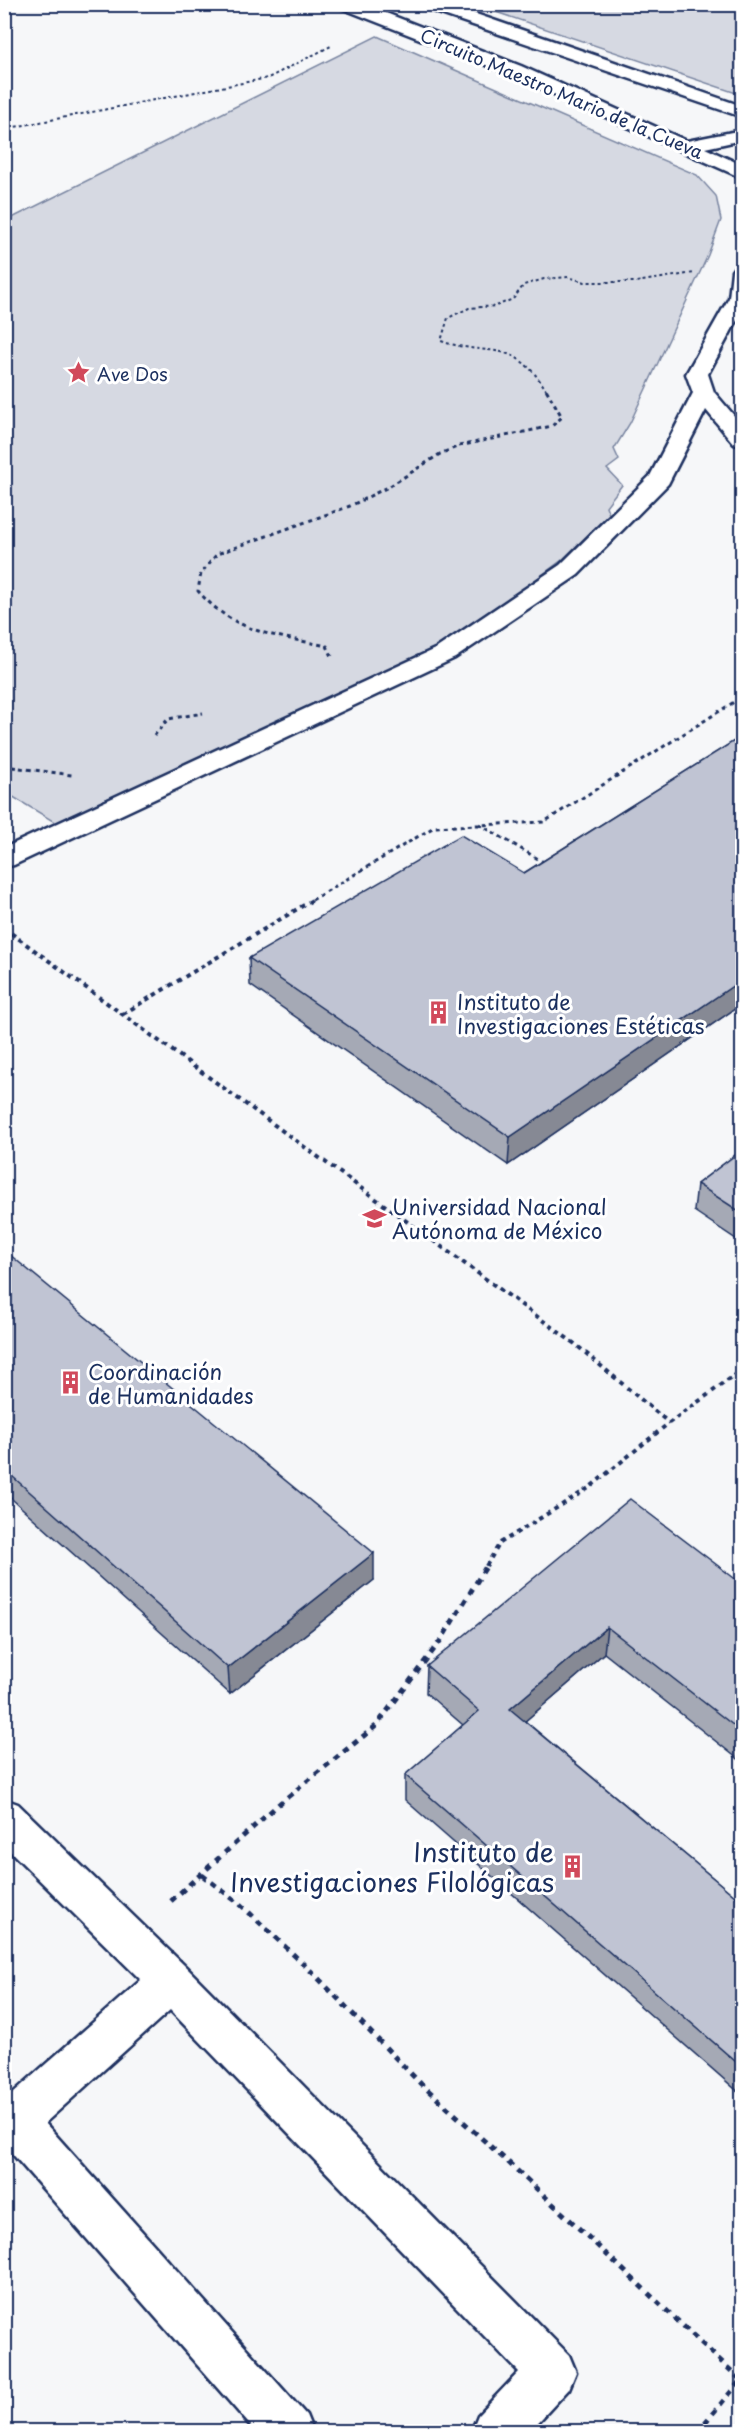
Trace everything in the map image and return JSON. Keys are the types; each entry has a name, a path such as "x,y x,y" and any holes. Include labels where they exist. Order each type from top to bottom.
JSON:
{"street":[{"name":"Circuito Maestro Mario de la Cueva","path":"347,4 514,70 742,172"},
{"name":"Circuito Maestro Mario de la Cueva","path":"429,4 742,112"},
{"path":"688,146 742,135"},
{"path":"742,271 741,298 697,374 704,393 742,439"},
{"path":"4,859 446,652 568,570 660,479 704,393"},
{"path":"4,1817 171,1982 552,2372 495,2432"},
{"path":"171,1982 8,2120 289,2432"}],"path":[{"path":"4,129 268,78 339,42 377,15"},
{"path":"334,659 327,646 248,629 215,610 198,591 201,573 217,555 251,540 282,532 316,517 350,506 390,486 440,454 468,444 552,426 562,417 552,396 516,355 456,347 441,341 448,318 469,308 496,306 513,299 524,285 544,279 568,277 585,282 636,282 701,271"},
{"path":"123,1014 434,827 544,822 742,697"},
{"path":"149,743 168,719 214,711"},
{"path":"4,766 79,776"},
{"path":"479,824 551,867"},
{"path":"4,928 575,1344 669,1423"},
{"path":"127,1938 202,1875 280,1803 376,1726 441,1640 500,1543 589,1488 669,1423 742,1370"},
{"path":"202,1875 257,1921 314,1974 421,2084 508,2162 742,2381 697,2432"}],"shaded area":[{"path":"475,5 742,5 742,95"},
{"path":"377,36 697,175 716,196 721,220 708,255 630,423 614,449 619,460 607,469 622,485 606,506 609,514 562,560 439,651 61,826 5,792 4,222"}],"building":[{"path":"742,736 742,982 740,981 510,1137 249,958 461,835 524,873"},
{"path":"742,1150 742,1213 697,1184"},
{"name":"Coordinación de Humanidades","path":"4,1250 374,1553 228,1668 4,1469"},
{"path":"630,1499 742,1584 742,1732 607,1627 510,1709 742,1902 742,2067 405,1775 479,1711 427,1666"}],"place":[{"name":"Ave Dos","path":"79,373"},
{"name":"Instituto de Investigaciones Estéticas","path":"439,1013"},
{"name":"Universidad Nacional Autónoma de México","path":"374,1218"},
{"name":"Coordinación de Humanidades","path":"70,1383"},
{"name":"Instituto de Investigaciones Filológicas","path":"572,1866"}]}
